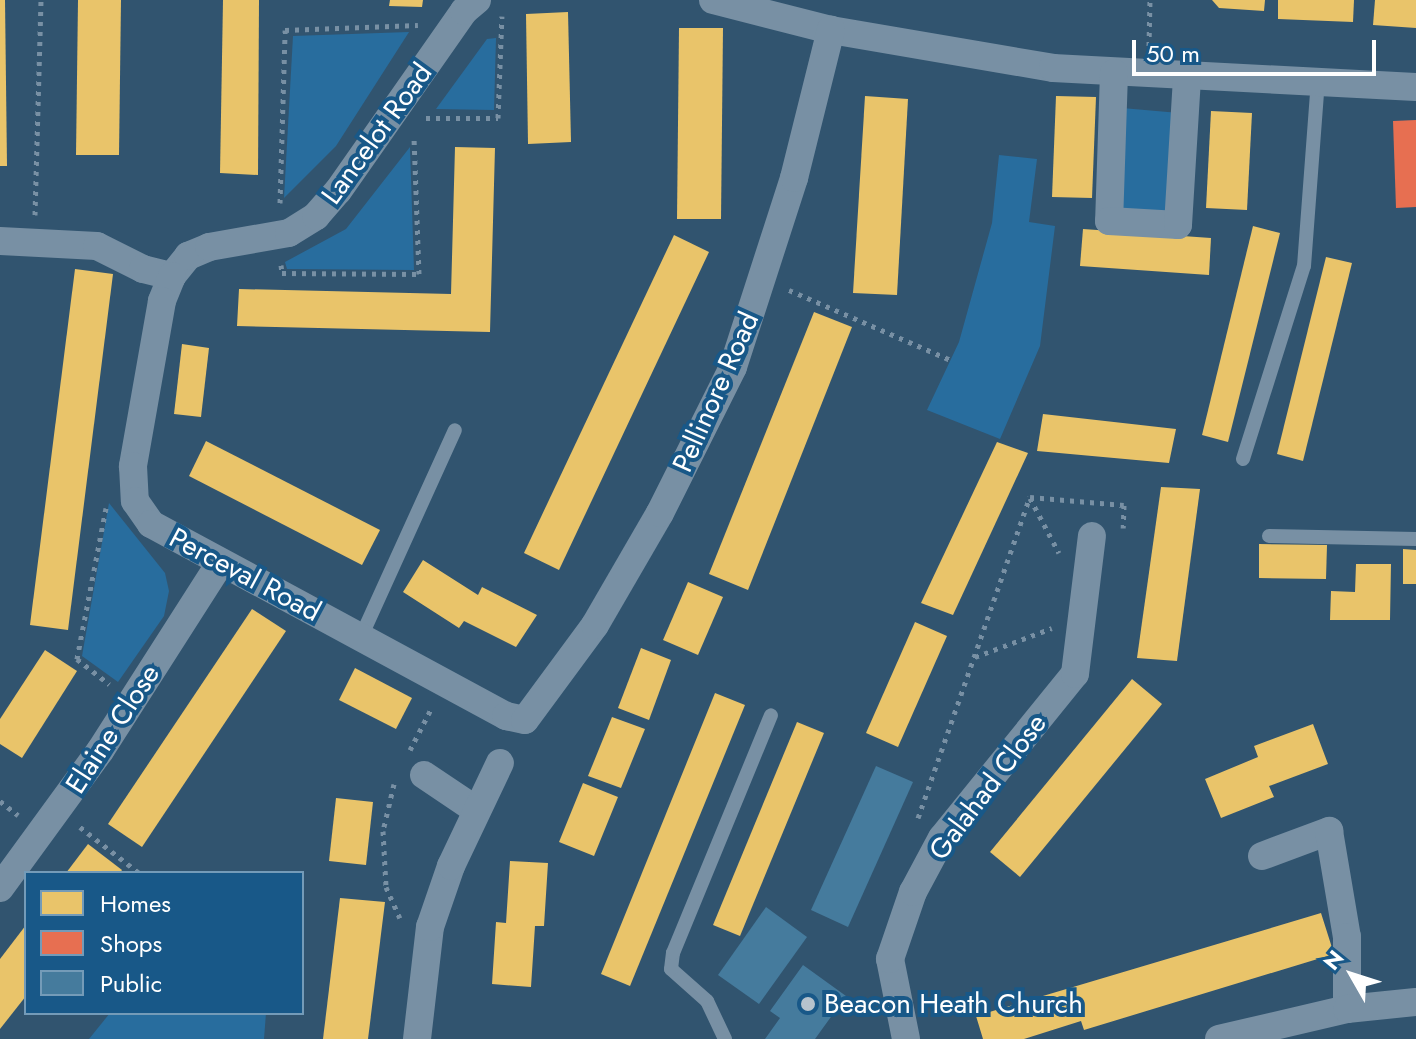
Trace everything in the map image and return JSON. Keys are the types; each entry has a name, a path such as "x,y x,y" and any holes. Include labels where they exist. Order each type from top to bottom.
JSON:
{"street":[{"name":"Lancelot Road","path":"172,276 188,256 209,247 278,237 323,208 455,25 477,0"},
{"path":"713,0 831,30 1053,68 1187,78 1416,87"},
{"name":"Pellinore Road","path":"525,720 595,625 660,513 733,367 764,279 831,30"},
{"path":"1114,73 1109,221 1178,225 1187,78"},
{"path":"0,241 97,246 143,269 172,276"},
{"name":"Perceval Road","path":"172,276 162,301 134,474 135,501 151,524 219,565 451,683 506,716 525,720"},
{"name":"Galahad Close","path":"906,1039 890,959 926,868 942,838 1075,674 1092,536"},
{"name":"Elaine Close","path":"0,888 59,811 219,565"},
{"path":"417,1039 427,948 443,890 476,810 500,763"},
{"path":"413,770 476,810"},
{"path":"1262,856 1329,831 1347,937 1347,1009"},
{"path":"1219,1039 1347,1009 1416,1002"}],"lane":[{"path":"1243,459 1304,266 1318,81"},
{"path":"361,637 455,430"},
{"path":"1269,536 1416,539"},
{"path":"725,1039 707,1001 671,969 673,953 771,715"}],"path":[{"path":"35,242 41,0"},
{"path":"413,118 498,118 503,0"},
{"path":"1149,75 1150,0"},
{"path":"412,88 419,274 282,273 278,237 285,30 455,25"},
{"path":"764,279 953,361"},
{"path":"132,701 77,659 108,495 134,474"},
{"path":"1030,497 1124,505 1123,532 1092,536"},
{"path":"974,657 1084,603 1030,497"},
{"path":"926,868 909,844 1030,497"},
{"path":"413,770 429,711 451,683"},
{"path":"396,777 383,831 386,887 404,925 427,948"},
{"path":"59,811 136,871"}],"shaded area":[{"path":"409,32 336,146 284,198 293,36"},
{"path":"496,38 494,110 436,109 487,39"},
{"path":"1122,108 1179,113 1172,220 1114,216"},
{"path":"410,147 414,270 287,269 285,262 346,229"},
{"path":"999,155 1037,159 1029,222 1055,226 1040,346 1000,439 927,410 959,342 992,223"},
{"path":"109,503 165,573 169,591 164,616 118,682 82,656"},
{"path":"108,1015 266,1015 264,1039 89,1039"}],"building: Homes":[{"path":"0,0 5,0 7,166 0,166"},
{"path":"78,0 121,0 119,155 76,155"},
{"path":"223,0 259,0 258,175 220,173"},
{"path":"390,0 423,0 422,7 389,6"},
{"path":"1212,0 1265,0 1264,11 1219,8"},
{"path":"1278,0 1354,0 1353,22 1278,19"},
{"path":"1375,0 1416,0 1416,28 1373,25"},
{"path":"568,12 571,142 528,144 526,14"},
{"path":"679,28 723,28 721,219 677,219"},
{"path":"865,96 908,99 897,295 853,293"},
{"path":"1056,96 1096,97 1092,198 1052,197"},
{"path":"1211,111 1252,113 1247,210 1206,208"},
{"path":"455,147 495,148 490,332 237,326 239,289 451,294"},
{"path":"1253,226 1280,233 1228,442 1202,435"},
{"path":"1083,229 1211,238 1209,275 1080,266"},
{"path":"674,235 709,252 559,570 524,553"},
{"path":"1326,257 1352,263 1303,461 1277,454"},
{"path":"75,269 113,274 68,630 30,625"},
{"path":"814,312 852,327 748,590 709,574"},
{"path":"182,344 209,348 201,417 174,414"},
{"path":"1043,414 1176,429 1169,463 1037,451"},
{"path":"206,441 380,530 362,565 189,476"},
{"path":"997,442 1028,453 953,615 921,603"},
{"path":"1161,487 1200,489 1177,661 1137,658"},
{"path":"1259,544 1327,545 1326,579 1259,578"},
{"path":"1403,549 1416,550 1416,584 1403,584"},
{"path":"423,560 478,595 482,587 537,615 516,647 464,621 459,628 403,592"},
{"path":"1356,564 1391,564 1390,620 1330,620 1331,591 1355,592"},
{"path":"688,582 723,597 698,655 663,640"},
{"path":"252,609 286,631 142,847 108,824"},
{"path":"915,622 947,636 898,747 866,733"},
{"path":"641,648 671,660 649,720 618,708"},
{"path":"45,650 77,671 22,758 0,744 0,719"},
{"path":"355,668 412,698 396,729 339,700"},
{"path":"1132,679 1162,704 1020,877 990,852"},
{"path":"715,693 745,705 630,986 601,974"},
{"path":"612,717 645,729 621,788 588,776"},
{"path":"797,722 824,733 740,936 713,925"},
{"path":"1313,724 1328,764 1269,786 1274,797 1221,818 1205,779 1258,757 1254,746"},
{"path":"583,783 618,797 594,856 559,842"},
{"path":"336,798 373,802 366,865 329,861"},
{"path":"88,844 122,870 121,871 68,871"},
{"path":"510,861 548,863 544,926 535,926 531,987 492,984 496,922 506,923"},
{"path":"340,898 385,902 368,1039 323,1039"},
{"path":"1321,913 1334,954 1084,1030 1081,1021 1024,1039 983,1039 976,1016"},
{"path":"24,928 24,999 0,1029 0,959"}],"building: Shops":[{"path":"1416,120 1416,207 1396,208 1393,121"}],"building: Public":[{"path":"876,766 913,782 848,927 811,910"},
{"path":"766,907 807,937 759,1004 718,975"},
{"name":"Beacon Heath Church","path":"803,965 846,996 815,1039 765,1039 780,1018 770,1011"}],"place":[{"name":"Beacon Heath Church","path":"808,1004"}]}
